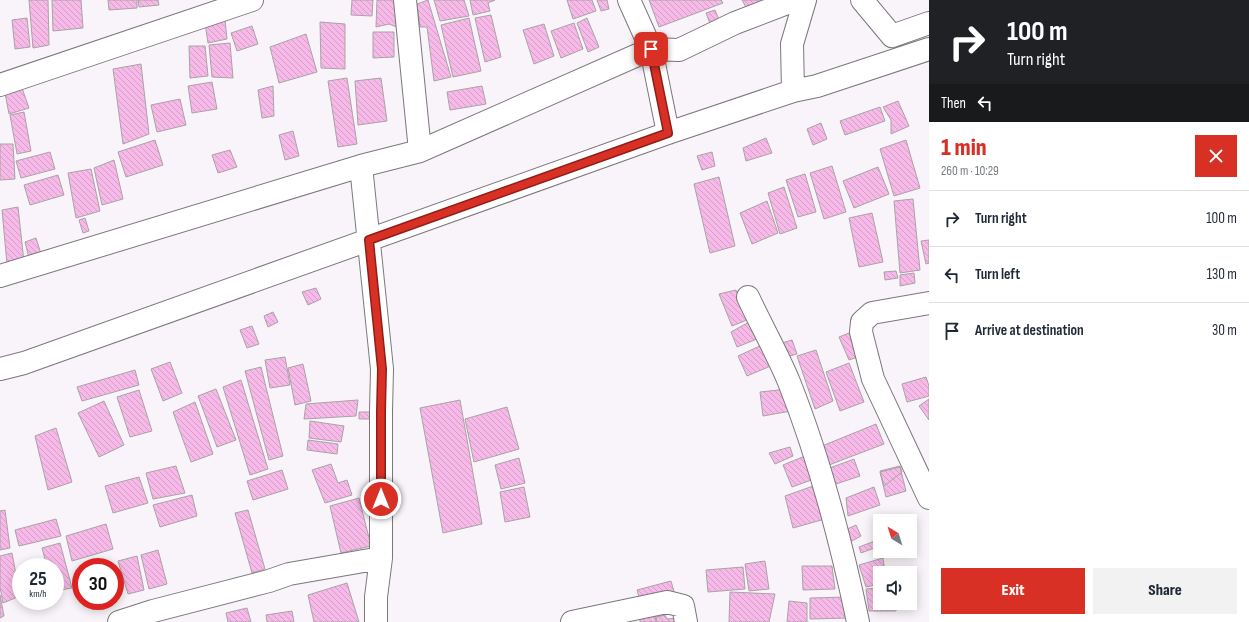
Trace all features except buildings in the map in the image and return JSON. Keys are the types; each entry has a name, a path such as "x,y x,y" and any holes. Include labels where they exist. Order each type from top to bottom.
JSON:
{"street":[{"path":"0,85 252,0"},
{"path":"405,0 420,151"},
{"path":"629,0 651,49 668,133"},
{"path":"0,276 361,166 420,151 651,49 679,50 735,23 794,0"},
{"path":"793,91 792,44 805,0"},
{"path":"862,0 892,36 929,23"},
{"path":"0,369 32,360 668,133 793,91 817,86 929,49"},
{"path":"361,166 382,369 381,558 376,597 376,622"},
{"path":"748,297 788,382 808,436 831,507 858,622"},
{"path":"929,303 872,313 862,322 861,332 873,380 929,498"},
{"path":"119,622 154,611 269,581 289,574 381,558"},
{"path":"572,622 667,602 683,606 686,622"}],"route":[{"path":"381,499 382,369 369,240 668,133 651,49"}]}
